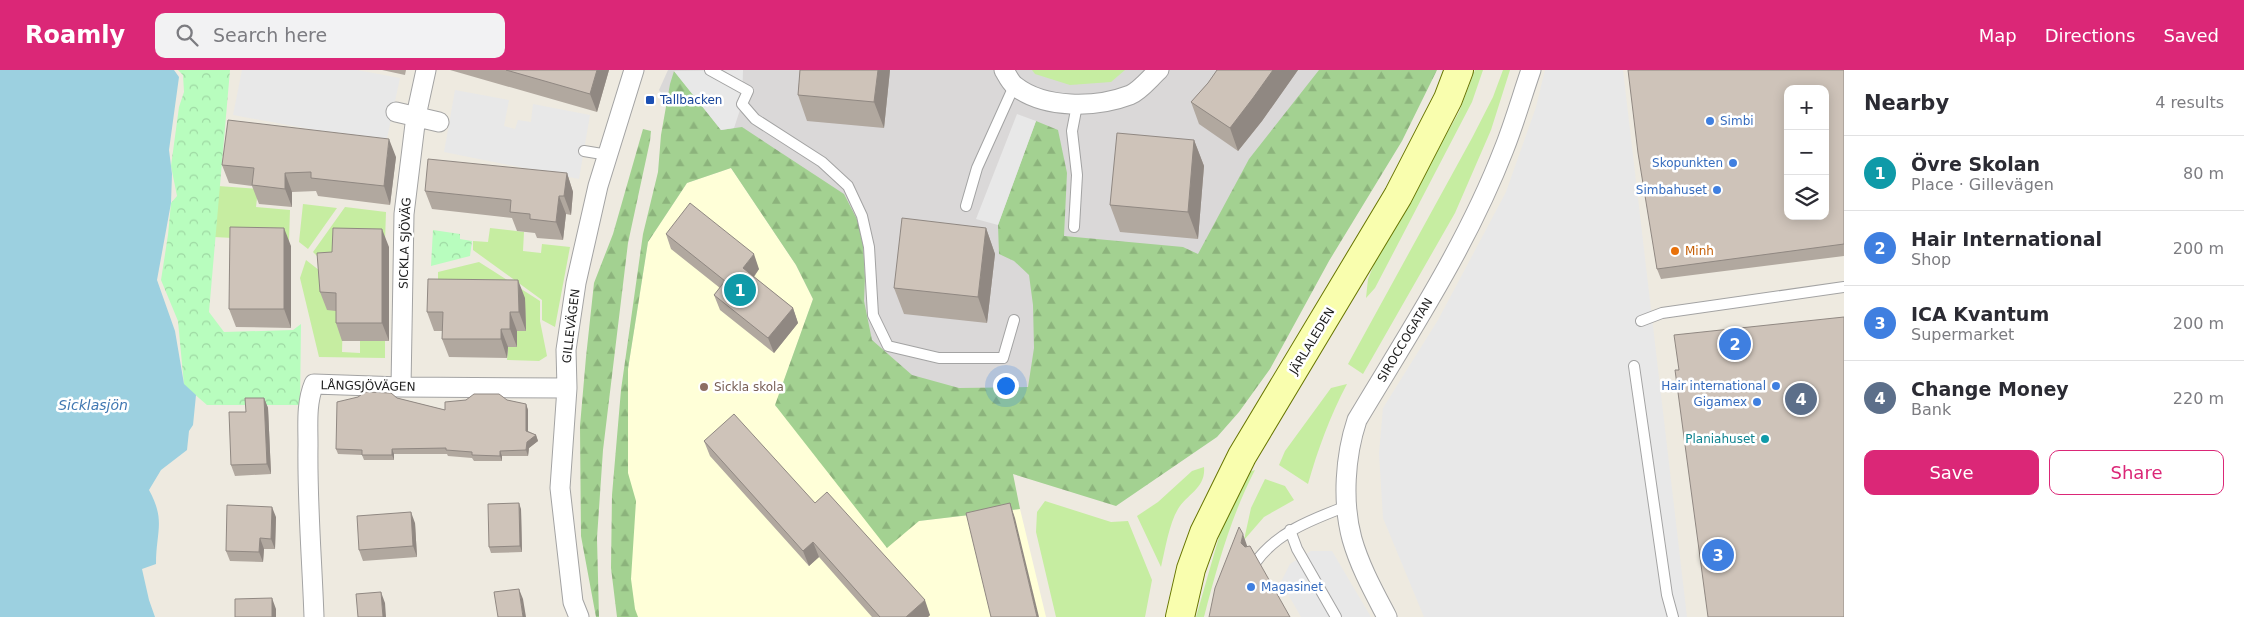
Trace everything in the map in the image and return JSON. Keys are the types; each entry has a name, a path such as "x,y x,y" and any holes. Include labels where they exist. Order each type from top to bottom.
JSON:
{"main road":[{"name":"JÄRLALEDEN","path":"1180,617 1191,569 1204,533 1242,456 1398,196 1448,99 1458,70"}],"street":[{"name":"SICKLA SJÖVÄG","path":"402,387 404,214 416,116 426,70"},
{"name":"GILLEVÄGEN","path":"579,617 574,602 560,488 567,388 566,350 576,283 598,186 634,70"},
{"path":"1009,78 1055,103 1077,105 1132,95 1159,70"},
{"name":"SIROCCOGATAN","path":"1387,617 1363,570 1352,538 1347,506 1350,442 1357,420 1438,286 1472,219 1504,150 1530,70"},
{"path":"396,112 439,122"},
{"name":"LÅNGSJÖVÄGEN","path":"314,617 307,486 310,394 314,384 402,387 567,388"}],"lane":[{"path":"710,70 748,91 742,104 755,119 822,162 848,186 862,216 869,247 872,315 888,346 939,358 1003,358 1014,320"},
{"path":"966,206 977,168 1009,78"},
{"path":"1074,226 1077,175 1072,131 1077,105"},
{"path":"584,151 608,155"},
{"path":"1641,321 1662,313 1844,287"},
{"path":"1634,366 1667,595 1674,617"},
{"path":"1255,563 1263,551 1290,530 1347,506"},
{"path":"1290,530 1297,548 1336,617"}],"shaded area":[{"path":"242,70 357,70 400,78 386,143 233,115"},
{"name":"Tallbacken","path":"668,70 1406,70 1171,454 877,403 730,168 716,173 659,90"},
{"path":"743,70 742,104 734,128 721,130 674,71"},
{"path":"1545,70 1623,70 1687,617 1424,617 1383,518 1379,453 1383,408 1438,320 1506,192 1536,107"},
{"path":"455,90 509,100 504,126 515,129 518,120 531,122 533,104 590,115 579,179 444,152"},
{"path":"1017,114 1036,121 998,225 976,219"},
{"name":"Sickla skola","path":"731,168 796,265 813,299 775,406 919,521 1020,509 1046,617 625,617 628,369 648,242 687,183"},
{"path":"1311,551 1332,551 1371,617 1301,617 1281,582 1290,564"}],"green space":[{"path":"178,70 230,70 209,312 224,332 293,330 301,324 300,405 207,405 184,385 178,321 161,280 171,203 177,196 171,166 179,107 184,92 183,75"},
{"path":"1032,70 1125,70 1111,82 1070,85 1035,74"},
{"path":"1319,70 1437,70 1402,141 1329,261 1270,369 1239,412 1217,437 1116,506 1013,474 1020,509 919,521 887,548 775,405 813,299 796,265 731,168 687,183 648,242 628,369 628,473 636,501 631,579 635,609 638,617 617,617 611,568 612,495 621,390 643,234 658,172 661,135 674,71 721,130 742,127 844,194 862,229 865,277 864,301 872,340 912,375 959,388 1028,387 1034,348 1033,305 1029,275 1014,261 999,254 998,225 1036,121 1058,130 1067,173 1064,236 1183,247 1198,254 1249,159"},
{"path":"1475,70 1483,70 1472,102 1375,288 1366,298 1368,279 1377,257 1459,112"},
{"path":"1503,70 1510,70 1491,130 1455,213 1363,374 1348,364 1472,138 1493,97"},
{"path":"643,129 651,131 650,141 628,243 603,450 597,538 599,617 596,617 581,536 580,426 586,357 594,283 613,234"},
{"path":"218,186 258,189 256,207 290,210 289,241 214,237"},
{"path":"303,204 337,208 308,249 299,242"},
{"path":"345,207 386,212 385,241 327,266 313,252"},
{"path":"490,228 524,232 523,251 541,253 542,244 570,247 555,327 542,320 542,300 473,250 473,241 488,242"},
{"path":"433,230 460,234 460,239 472,241 470,256 431,266"},
{"path":"306,260 324,274 343,312 342,352 360,353 360,341 385,341 385,358 319,357 300,278"},
{"path":"479,262 540,301 540,321 547,356 539,361 507,360 508,347 517,331 525,331 438,298 438,272"},
{"path":"1347,384 1325,433 1308,484 1279,465 1285,451 1331,388"},
{"path":"1204,467 1204,474 1199,486 1182,504 1175,515 1161,567 1137,516 1158,502 1192,471"},
{"path":"1255,470 1246,487 1232,524 1204,617 1196,617 1227,509 1246,473"},
{"path":"1265,479 1285,486 1294,500 1264,517 1244,540 1251,508"},
{"path":"1045,501 1111,522 1128,521 1152,580 1145,617 1056,617 1036,532 1037,512"}],"water":[{"name":"Sicklasjön","path":"0,70 174,70 179,77 169,150 172,174 171,203 157,280 175,331 184,384 196,395 193,425 189,431 187,450 161,470 149,490 159,518 156,564 142,569 155,617 0,617"}],"building":[{"path":"506,70 597,70 590,94"},
{"path":"800,70 878,70 874,102 798,95"},
{"path":"1217,70 1273,70 1230,128 1191,102"},
{"name":"Simbahuset","path":"1628,70 1844,70 1844,244 1657,269 1638,153"},
{"path":"228,120 389,139 384,186 311,178 311,172 285,173 285,189 252,185 254,168 222,165"},
{"path":"1117,133 1194,140 1188,212 1110,205"},
{"path":"428,159 567,173 564,196 559,196 556,222 530,219 530,214 510,212 511,200 425,191"},
{"path":"690,203 754,254 743,268 793,308 768,338 714,295 725,281 666,234"},
{"path":"902,218 986,228 978,297 894,288"},
{"path":"230,227 284,228 284,309 229,309"},
{"path":"333,228 382,229 382,323 336,323 336,293 320,292 317,253 332,252"},
{"path":"428,279 518,280 519,312 510,312 510,329 501,329 501,339 442,339 443,312 427,312"},
{"name":"Planiahuset","path":"1844,317 1844,617 1708,617 1675,370 1679,370 1674,335"},
{"path":"365,392 391,393 397,398 445,410 445,402 466,400 474,394 499,394 507,400 526,404 526,431 536,435 527,442 526,450 500,451 500,456 472,455 472,452 446,450 446,448 392,449 392,455 362,455 362,450 336,449 337,402 358,397"},
{"path":"245,398 264,398 267,464 231,465 229,412 246,412"},
{"path":"734,414 815,503 827,492 925,600 906,617 880,617 813,542 803,551 704,441"},
{"path":"519,503 520,546 489,547 488,504"},
{"path":"1010,503 1037,617 991,617 966,513"},
{"path":"227,505 272,507 271,539 260,538 259,552 226,551"},
{"path":"411,512 413,546 359,550 357,516"},
{"path":"1239,527 1243,534 1241,543 1245,547 1250,546 1290,617 1209,617 1215,588"},
{"path":"519,589 523,617 498,617 494,592"},
{"path":"381,592 383,617 358,617 356,594"},
{"path":"272,598 272,617 235,617 235,599"}],"place":[{"name":"Tallbacken","path":"650,100"},
{"name":"Simbi","path":"1710,121"},
{"name":"Skopunkten","path":"1733,163"},
{"name":"Simbahuset","path":"1717,190"},
{"name":"Minh","path":"1675,251"},
{"name":"Övre Skolan","path":"740,290"},
{"name":"Hair International","path":"1735,344"},
{"name":"Hair international","path":"1776,386"},
{"name":"Sickla skola","path":"704,387"},
{"name":"Change Money","path":"1801,399"},
{"name":"Gigamex","path":"1757,402"},
{"name":"Planiahuset","path":"1765,439"},
{"name":"ICA Kvantum","path":"1718,555"},
{"name":"Magasinet","path":"1251,587"}]}
